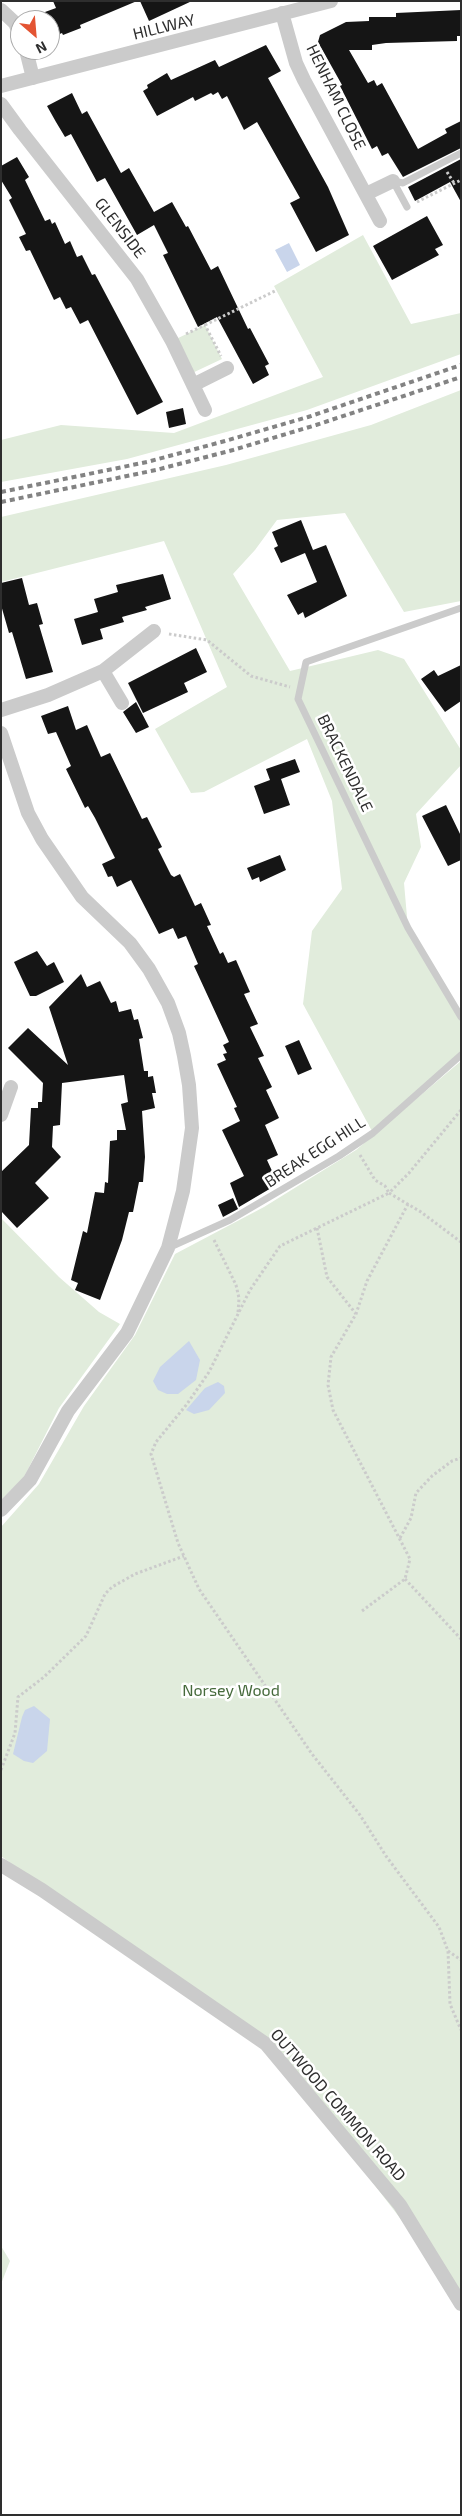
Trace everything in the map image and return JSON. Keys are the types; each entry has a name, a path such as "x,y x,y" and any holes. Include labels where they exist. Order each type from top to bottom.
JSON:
{"street":[{"name":"HILLWAY","path":"1,86 331,1"},
{"name":"HENHAM CLOSE","path":"282,13 296,63 304,80 380,221"},
{"path":"28,60 33,78"},
{"name":"GLENSIDE","path":"1,104 137,279 172,341 205,410"},
{"path":"366,194 393,181"},
{"path":"193,385 227,368"},
{"path":"1,710 48,695 104,671 154,631"},
{"path":"104,671 122,703"},
{"path":"1,733 28,812 42,839 82,897 130,943 149,969 168,1003 179,1033 189,1085 192,1128 184,1191 168,1248 127,1333 68,1410 30,1480 1,1510"},
{"path":"1,1115 12,1087"},
{"name":"OUTWOOD COMMON ROAD","path":"1,1865 42,1890 266,2044 400,2205 461,2304"}],"lane":[{"path":"393,181 403,183 461,153"},
{"path":"393,181 407,207"},
{"name":"BRACKENDALE","path":"461,608 306,662 298,699 408,928 461,1017"},
{"name":"BREAK EGG HILL","path":"168,1248 230,1220 297,1182 355,1145 373,1133 461,1055"}],"path":[{"path":"407,207 461,180"},
{"path":"172,341 277,290"},
{"path":"205,325 227,368"},
{"path":"154,631 207,640 251,676 300,690"},
{"path":"461,1110 409,1173 389,1193 280,1246 250,1290 209,1372 187,1404 156,1442 151,1454 178,1543 199,1589 312,1754 360,1815 386,1856 439,1927 448,1951 450,2004 461,2030"},
{"path":"355,1145 375,1180 385,1186 389,1193 408,1204 461,1242"},
{"path":"362,1611 405,1579 410,1559 333,1410 328,1385 331,1357 356,1314 367,1281 408,1204"},
{"path":"317,1228 327,1277 356,1314"},
{"path":"211,1235 236,1285 239,1298 238,1316"},
{"path":"400,1539 411,1518 416,1494 432,1476 452,1461 461,1458"},
{"path":"1,1770 15,1733 18,1697 44,1676 86,1636 105,1594 112,1587 135,1574 184,1556"},
{"path":"405,1579 461,1640"},
{"path":"448,1951 461,1960"}],"green space":[{"path":"363,235 411,324 461,313 461,354 307,410 127,459 1,482 1,440 61,425 174,433 323,377 274,286"},
{"path":"205,325 222,359 188,375 172,341"},
{"path":"461,390 461,601 404,612 345,513 277,520 255,550 233,574 290,671 378,650 404,659 461,750 461,765 416,814 421,847 404,883 408,928 461,1017 461,1054 373,1133 303,1004 312,931 342,889 332,801 307,739 204,792 191,793 155,729 227,687 164,541 1,582 1,517 226,465 371,425"},
{"name":"Norsey Wood","path":"461,1061 461,2304 440,2270 266,2044 130,1950 1,1856 1,1527 39,1484 84,1406 135,1335 175,1254 264,1207 356,1150"},
{"path":"1,1218 59,1277 99,1312 120,1324 59,1408 24,1477 1,1500"},
{"path":"1,2246 10,2261 1,2284"}],"water":[{"path":"289,243 300,265 287,272 275,250"},
{"path":"189,1341 200,1360 196,1380 178,1394 167,1394 158,1390 153,1381 160,1367"},
{"path":"218,1382 224,1386 225,1393 209,1410 194,1414 186,1410 205,1388"},
{"path":"34,1706 50,1719 47,1751 33,1763 24,1761 13,1754 25,1710"}],"building":[{"path":"53,1 137,1 80,25 81,28 63,35 62,33 60,34 60,10 50,10 56,8"},
{"path":"140,1 192,1 149,21"},
{"path":"461,10 461,36 457,36 457,41 386,43 372,45 372,50 349,50 368,83 374,80 377,86 382,83 418,149 447,133 445,129 461,121 461,148 403,177 388,153 382,156 377,146 372,149 340,86 342,85 318,42 320,35 346,22 369,21 369,17 396,17 396,13"},
{"path":"266,45 281,71 268,78 328,187 349,235 316,252 290,203 300,198 257,122 244,130 227,96 222,99 218,92 213,95 211,93 195,101 193,97 157,116 143,91 148,88 147,85 167,73 171,80 215,60 219,67"},
{"path":"72,93 82,114 87,111 121,173 129,168 154,212 172,202 186,227 188,226 211,270 218,266 248,329 250,328 269,364 265,366 269,375 253,384 217,317 198,327 163,255 168,253 154,225 137,235 105,178 97,182 71,134 65,137 47,106"},
{"path":"17,157 29,177 25,180 45,221 50,219 52,224 55,222 65,244 70,241 77,257 82,255 92,275 95,274 163,402 137,415 88,320 80,324 71,307 66,309 60,297 54,300 30,250 26,251 19,237 26,234 9,200 12,198 1,180 1,166"},
{"path":"461,159 461,202 450,182 415,201 408,187"},
{"path":"427,216 443,245 435,249 439,255 392,280 373,246"},
{"path":"183,408 186,424 169,428 166,412"},
{"path":"301,520 313,550 326,545 347,596 305,618 303,612 298,615 287,595 317,582 305,553 281,563 274,548 278,546 272,532"},
{"path":"163,574 171,599 145,607 147,610 122,617 124,622 100,629 103,639 82,645 74,619 98,612 94,599 118,592 116,585"},
{"path":"22,578 29,605 37,603 43,624 39,625 53,672 26,679 12,632 9,633 1,605 1,583"},
{"path":"196,648 207,672 184,683 188,692 143,713 128,683"},
{"path":"461,665 461,701 445,712 421,679 434,670 438,676"},
{"path":"136,702 149,727 136,733 123,712"},
{"path":"68,706 76,730 87,725 101,757 110,753 142,819 147,817 162,847 158,849 171,875 174,877 180,874 195,906 201,903 211,925 207,926 220,954 223,952 228,963 236,960 250,992 244,994 258,1024 250,1027 264,1056 258,1058 272,1087 266,1090 279,1118 265,1125 278,1155 267,1160 278,1184 239,1207 230,1183 244,1176 222,1130 240,1121 234,1108 237,1107 217,1064 226,1060 223,1054 227,1053 223,1045 229,1042 194,966 198,964 186,936 178,939 173,928 159,934 131,880 117,887 112,876 108,877 102,864 115,858 88,806 85,808 66,769 71,766 56,732 48,734 41,716"},
{"path":"295,759 300,772 281,779 290,805 264,814 254,786 270,780 266,769"},
{"path":"446,805 461,836 461,860 448,866 422,816"},
{"path":"280,855 286,870 260,882 259,877 252,880 247,868"},
{"path":"37,951 47,966 54,962 64,982 36,996 30,996 14,962"},
{"path":"81,974 87,987 100,981 111,1003 116,1001 119,1012 131,1009 134,1020 138,1019 143,1038 139,1039 144,1071 148,1071 148,1077 153,1076 156,1093 152,1093 155,1108 142,1111 145,1157 143,1182 139,1182 133,1212 129,1212 122,1240 100,1300 75,1290 78,1283 71,1280 83,1231 87,1233 95,1192 104,1193 105,1182 108,1183 110,1141 117,1140 117,1130 126,1130 121,1104 128,1102 124,1075 62,1083 60,1125 53,1126 52,1147 61,1157 35,1183 49,1198 17,1228 1,1211 1,1172 29,1145 31,1108 38,1108 38,1102 42,1102 43,1083 8,1048 28,1028 68,1065 49,1007"},
{"path":"299,1040 312,1069 298,1075 285,1046"},
{"path":"233,1198 238,1209 223,1217 218,1205"}],"railway":[{"path":"1,492 147,462 225,441 308,417 461,365"},
{"path":"1,502 156,470 233,450 461,377"}]}
